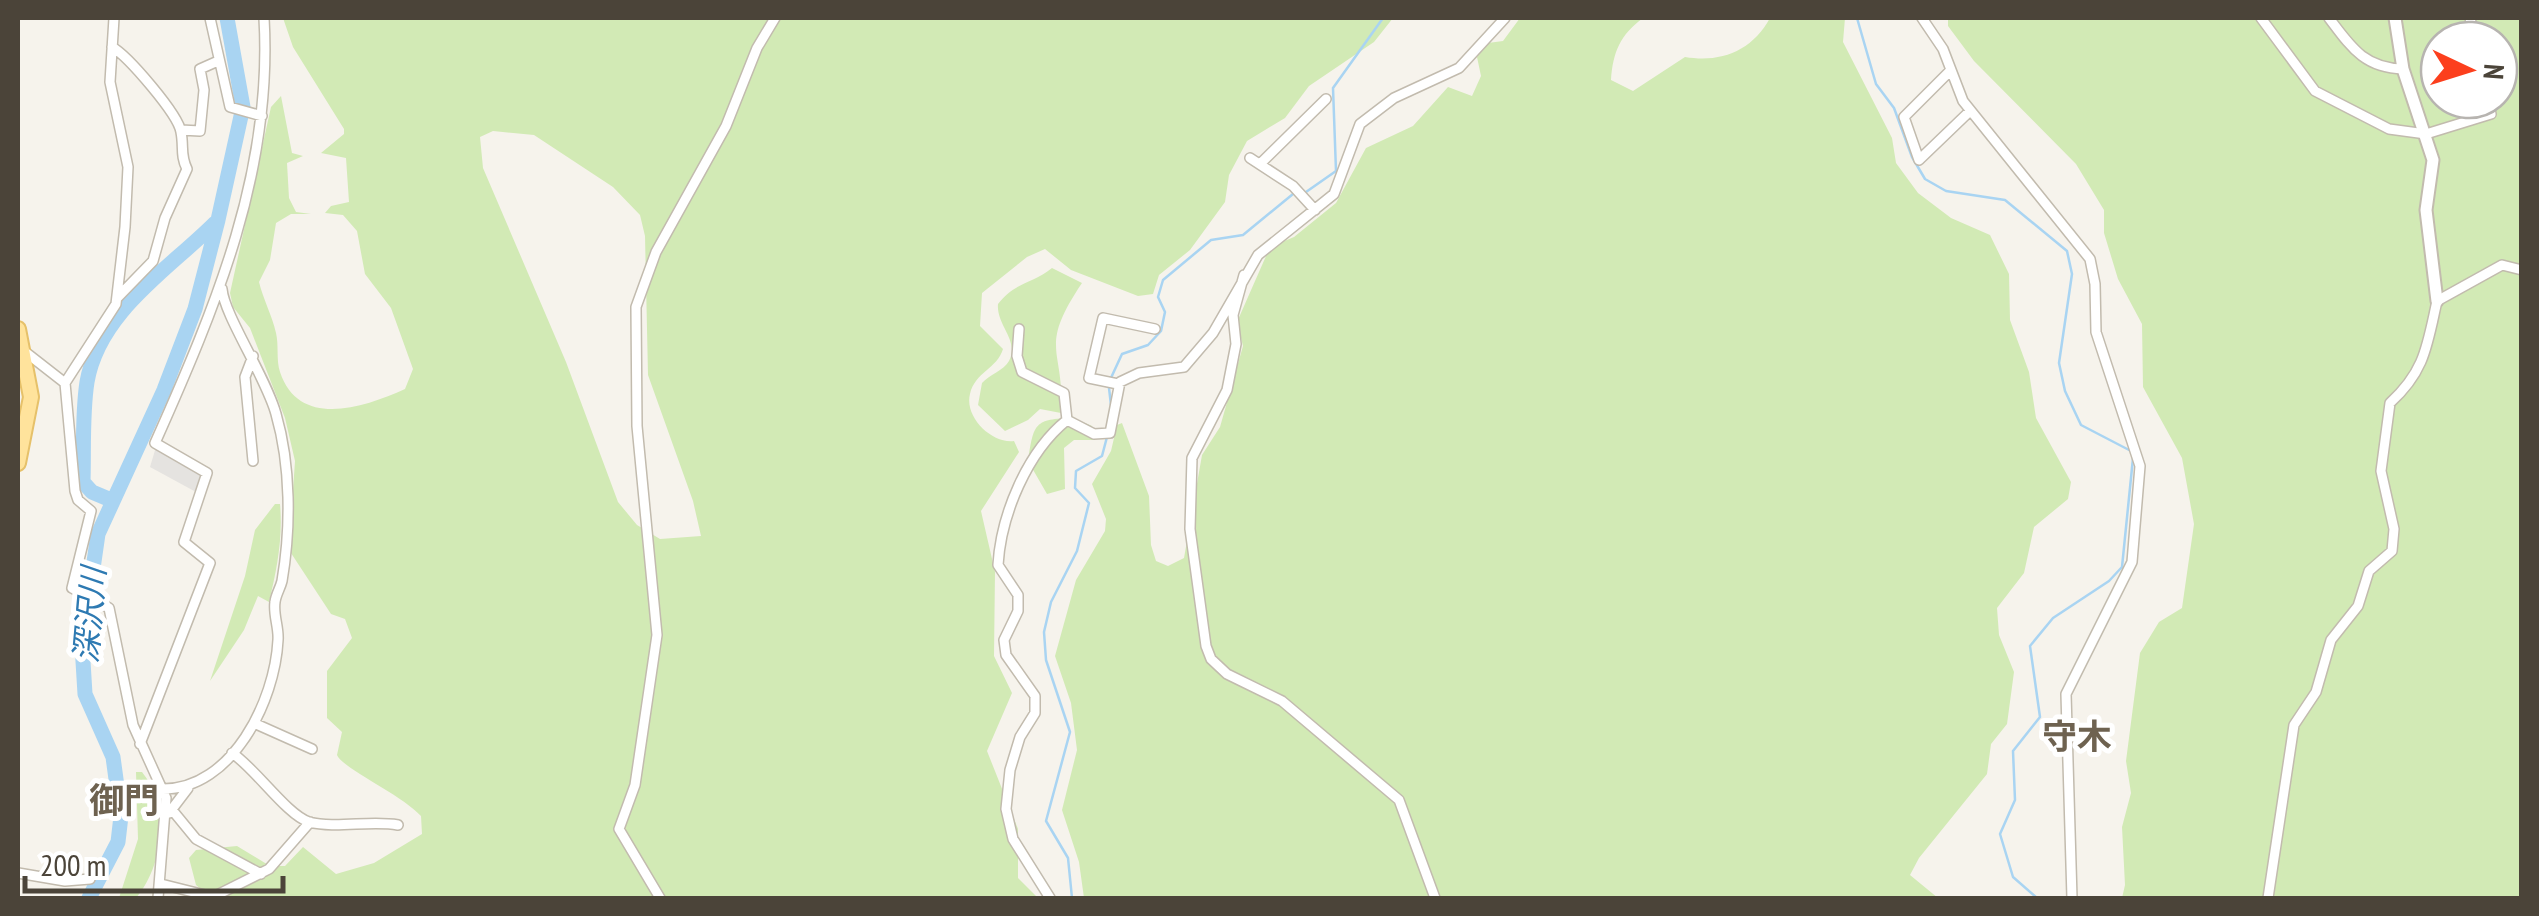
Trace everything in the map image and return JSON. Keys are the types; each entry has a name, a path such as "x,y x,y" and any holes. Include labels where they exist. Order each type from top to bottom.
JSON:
{"main road":[{"path":"18,328 31,397 18,463"}],"street":[{"path":"114,18 110,82 129,180 118,297"},
{"path":"210,18 231,104"},
{"path":"140,744 210,563 184,542 207,473 156,442 222,289 266,86 264,18"},
{"path":"660,898 619,829 636,784 658,635 637,426 636,307 656,252 726,126 757,48 775,18"},
{"path":"1155,329 1104,318 1089,378 1113,382 1139,373 1184,367 1214,333 1244,274 1268,246 1315,210 1340,184 1352,136 1372,113 1459,68 1506,18"},
{"path":"1922,18 1938,39 1970,111 2092,265 2096,332 2139,458 2132,562 2066,694 2072,898"},
{"path":"2261,18 2322,97 2354,108 2389,129 2426,134 2472,120"},
{"path":"2329,18 2364,60 2382,68 2403,68"},
{"path":"2268,898 2294,725 2316,692 2331,640 2358,606 2369,571 2392,551 2394,529 2380,471 2384,424 2390,403 2414,382 2424,359 2437,301 2426,210 2433,160 2403,68 2394,18"},
{"path":"112,47 141,70 180,130 180,158 186,169 164,218 155,256 118,297 65,383 75,491 78,500 91,511 72,583 74,592 102,600 109,608 124,662 129,709 140,744 164,790 170,812 158,898"},
{"path":"180,130 200,131 200,68 218,61"},
{"path":"1951,70 1904,117 1919,160 1970,111"},
{"path":"203,98 260,116"},
{"path":"1315,210 1300,193 1255,160 1326,99"},
{"path":"2437,301 2502,265 2522,270"},
{"path":"1244,274 1233,315 1236,344 1227,390 1192,458 1190,528 1206,646 1211,660 1227,674 1282,701 1399,800 1436,898"},
{"path":"170,812 188,788 232,753 256,724 278,640 274,602 282,580 287,489 277,415 222,289"},
{"path":"1019,329 1017,356 1022,372 1064,393 1066,420 1049,438 1011,504 998,565 1018,595 1018,611 1004,640 1006,655 1035,696 1035,713 1020,737 1010,770 1006,809 1013,839 1025,862 1043,881 1050,898"},
{"path":"24,351 65,383"},
{"path":"253,356 244,378 254,461"},
{"path":"1066,420 1108,434 1113,382"},
{"path":"256,724 312,750"},
{"path":"232,753 253,766 268,790 310,822 398,825"},
{"path":"164,790 188,788"},
{"path":"170,812 196,839 260,874"},
{"path":"161,884 213,897 260,874 284,856 310,822"},
{"path":"18,873 65,880 90,879"}],"green space":[{"path":"283,18 1393,18 1374,42 1309,86 1285,118 1247,141 1229,175 1225,202 1190,250 1159,275 1153,294 1138,296 1071,270 1045,249 1027,257 982,293 980,326 1003,349 973,387 969,403 975,420 989,434 1014,441 1019,452 981,511 995,572 994,656 1012,693 987,751 1018,829 1018,878 1038,898 211,898 196,885 189,858 196,850 237,846 270,866 285,866 303,847 336,874 374,863 422,834 421,816 337,755 342,732 327,718 327,671 352,638 345,619 331,614 289,550 295,461 285,418 250,328 233,307 230,293 271,107 281,96 292,153 303,156 287,163 289,198 296,212 311,214 291,214 276,223 270,260 259,282 276,333 280,372 289,390 317,407 352,407 405,389 413,369 391,308 365,274 357,231 343,215 325,213 331,206 349,202 346,158 321,153 344,134 344,129 293,47","holes":["493,131 534,135 613,187 640,215 645,236 648,375 693,501 701,536 660,539 637,525 618,502 566,362 483,168 480,137"]},
{"path":"1520,18 1643,18 1623,38 1612,70 1611,80 1633,91 1685,57 1711,58 1734,52 1754,39 1770,18 1845,18 1843,42 1892,138 1896,163 1918,193 1951,218 1990,235 2009,274 2010,320 2029,372 2036,418 2071,482 2068,499 2034,527 2024,573 1997,608 1999,635 2014,672 2007,724 1991,744 1987,774 1919,858 1910,875 1938,898 1084,898 1079,862 1062,810 1077,750 1071,703 1055,656 1076,580 1105,531 1106,519 1092,484 1111,451 1117,425 1122,423 1149,496 1151,545 1156,561 1168,566 1184,558 1202,455 1220,427 1243,346 1237,322 1270,247 1294,237 1336,203 1366,148 1413,126 1448,87 1472,96 1481,76 1477,57 1488,43 1503,41"},
{"path":"1948,18 2521,18 2521,898 2122,898 2122,827 2131,793 2126,761 2140,653 2159,622 2182,608 2194,524 2182,458 2143,387 2142,324 2118,279 2104,233 2104,210 2076,164 1974,61 1948,26"},
{"path":"1052,268 1082,283 1068,305 1057,336 1061,413 1040,409 1005,431 978,405 982,383 1006,364 1012,354 998,304 1011,291"},
{"path":"1073,418 1092,426 1094,440 1074,440 1064,448 1065,489 1047,494 1028,461 1032,438 1043,422"},
{"path":"275,504 280,504 280,541 269,602 258,596 244,630 210,681 245,576 255,530"},
{"path":"136,772 142,772 157,801 158,853 136,898 119,898 138,839"}],"shaded area":[{"path":"156,447 204,474 196,492 150,467"}],"waterway":[{"name":"深沢川","path":"89,898 118,842 121,816 113,757 85,694 82,645 98,534 164,390 195,309 218,220 243,107 227,18"},
{"path":"1306,192 1336,171 1333,88 1383,18"},
{"path":"1857,18 1876,84 1894,108 1912,157 1925,179 1946,191 2005,200 2067,251 2072,274 2059,363 2065,391 2081,425 2131,451"},
{"path":"1110,380 1122,354 1148,345 1161,331 1165,312 1158,297 1163,280 1211,240 1243,235 1293,194"},
{"name":"深沢川","path":"111,500 92,492 83,482 85,394 94,357 106,334 138,294 215,223"},
{"path":"1109,388 1111,405"},
{"path":"1072,898 1068,858 1046,821 1070,732 1046,660 1044,632 1051,602 1077,551 1089,503 1075,488 1076,471 1102,456 1107,437"},
{"path":"2037,898 2013,877 2000,834 2015,800 2013,751 2040,717 2030,646 2053,618 2109,581 2122,567 2133,458"}],"district":[{"name":"守木","path":"2077,737"},
{"name":"御門","path":"124,801"}]}
